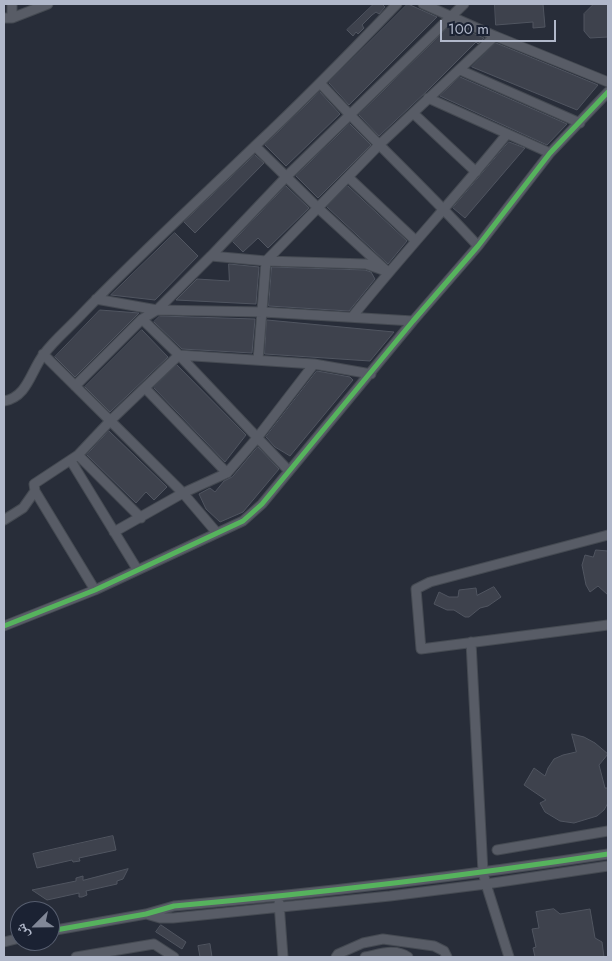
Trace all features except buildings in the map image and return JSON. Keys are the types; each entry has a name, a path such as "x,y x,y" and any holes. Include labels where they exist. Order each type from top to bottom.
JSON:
{"street":[{"path":"8,18 12,4"},
{"path":"8,18 48,4"},
{"path":"4,401 11,399 27,385 43,354 155,240 256,146 397,4"},
{"path":"423,4 495,36 608,82"},
{"path":"75,386 142,320 157,310 287,176 464,4"},
{"path":"258,360 266,261 380,144 495,36"},
{"path":"460,70 580,123"},
{"path":"320,83 478,246"},
{"path":"4,626 95,590 243,521 262,504 413,321 478,246 550,153 608,92"},
{"path":"428,98 550,153"},
{"path":"413,113 476,172"},
{"path":"352,317 388,272 507,134"},
{"path":"256,146 317,207 388,272"},
{"path":"348,177 416,241"},
{"path":"211,256 266,261 366,264 388,272"},
{"path":"96,300 157,310 263,312 413,321"},
{"path":"142,320 179,355 289,471"},
{"path":"43,354 183,493 217,532"},
{"path":"95,590 35,491 34,486 36,481 74,458 179,355 314,364 371,374"},
{"path":"114,532 183,493 226,474 257,438 314,364"},
{"path":"145,388 226,474"},
{"path":"74,458 141,518"},
{"path":"74,458 114,532 137,569"},
{"path":"4,520 23,508 35,491"},
{"path":"608,535 430,582 416,589 421,649 608,625"},
{"path":"471,642 483,872 509,957"},
{"path":"497,850 608,831"},
{"path":"60,929 146,914 174,906 386,884 608,854"},
{"path":"146,914 160,918 173,918 279,908 486,884 608,866"},
{"path":"278,896 283,957"},
{"path":"336,957 338,954 364,943 383,939 434,946 444,951 446,957"},
{"path":"76,957 154,944 174,957"},
{"path":"366,957 386,952 401,953 408,957"}],"cycle path":[{"path":"4,626 95,590 243,521 262,504 413,321 478,246 550,153 608,92"},
{"path":"60,929 146,914 174,906 500,870 608,854"}]}
